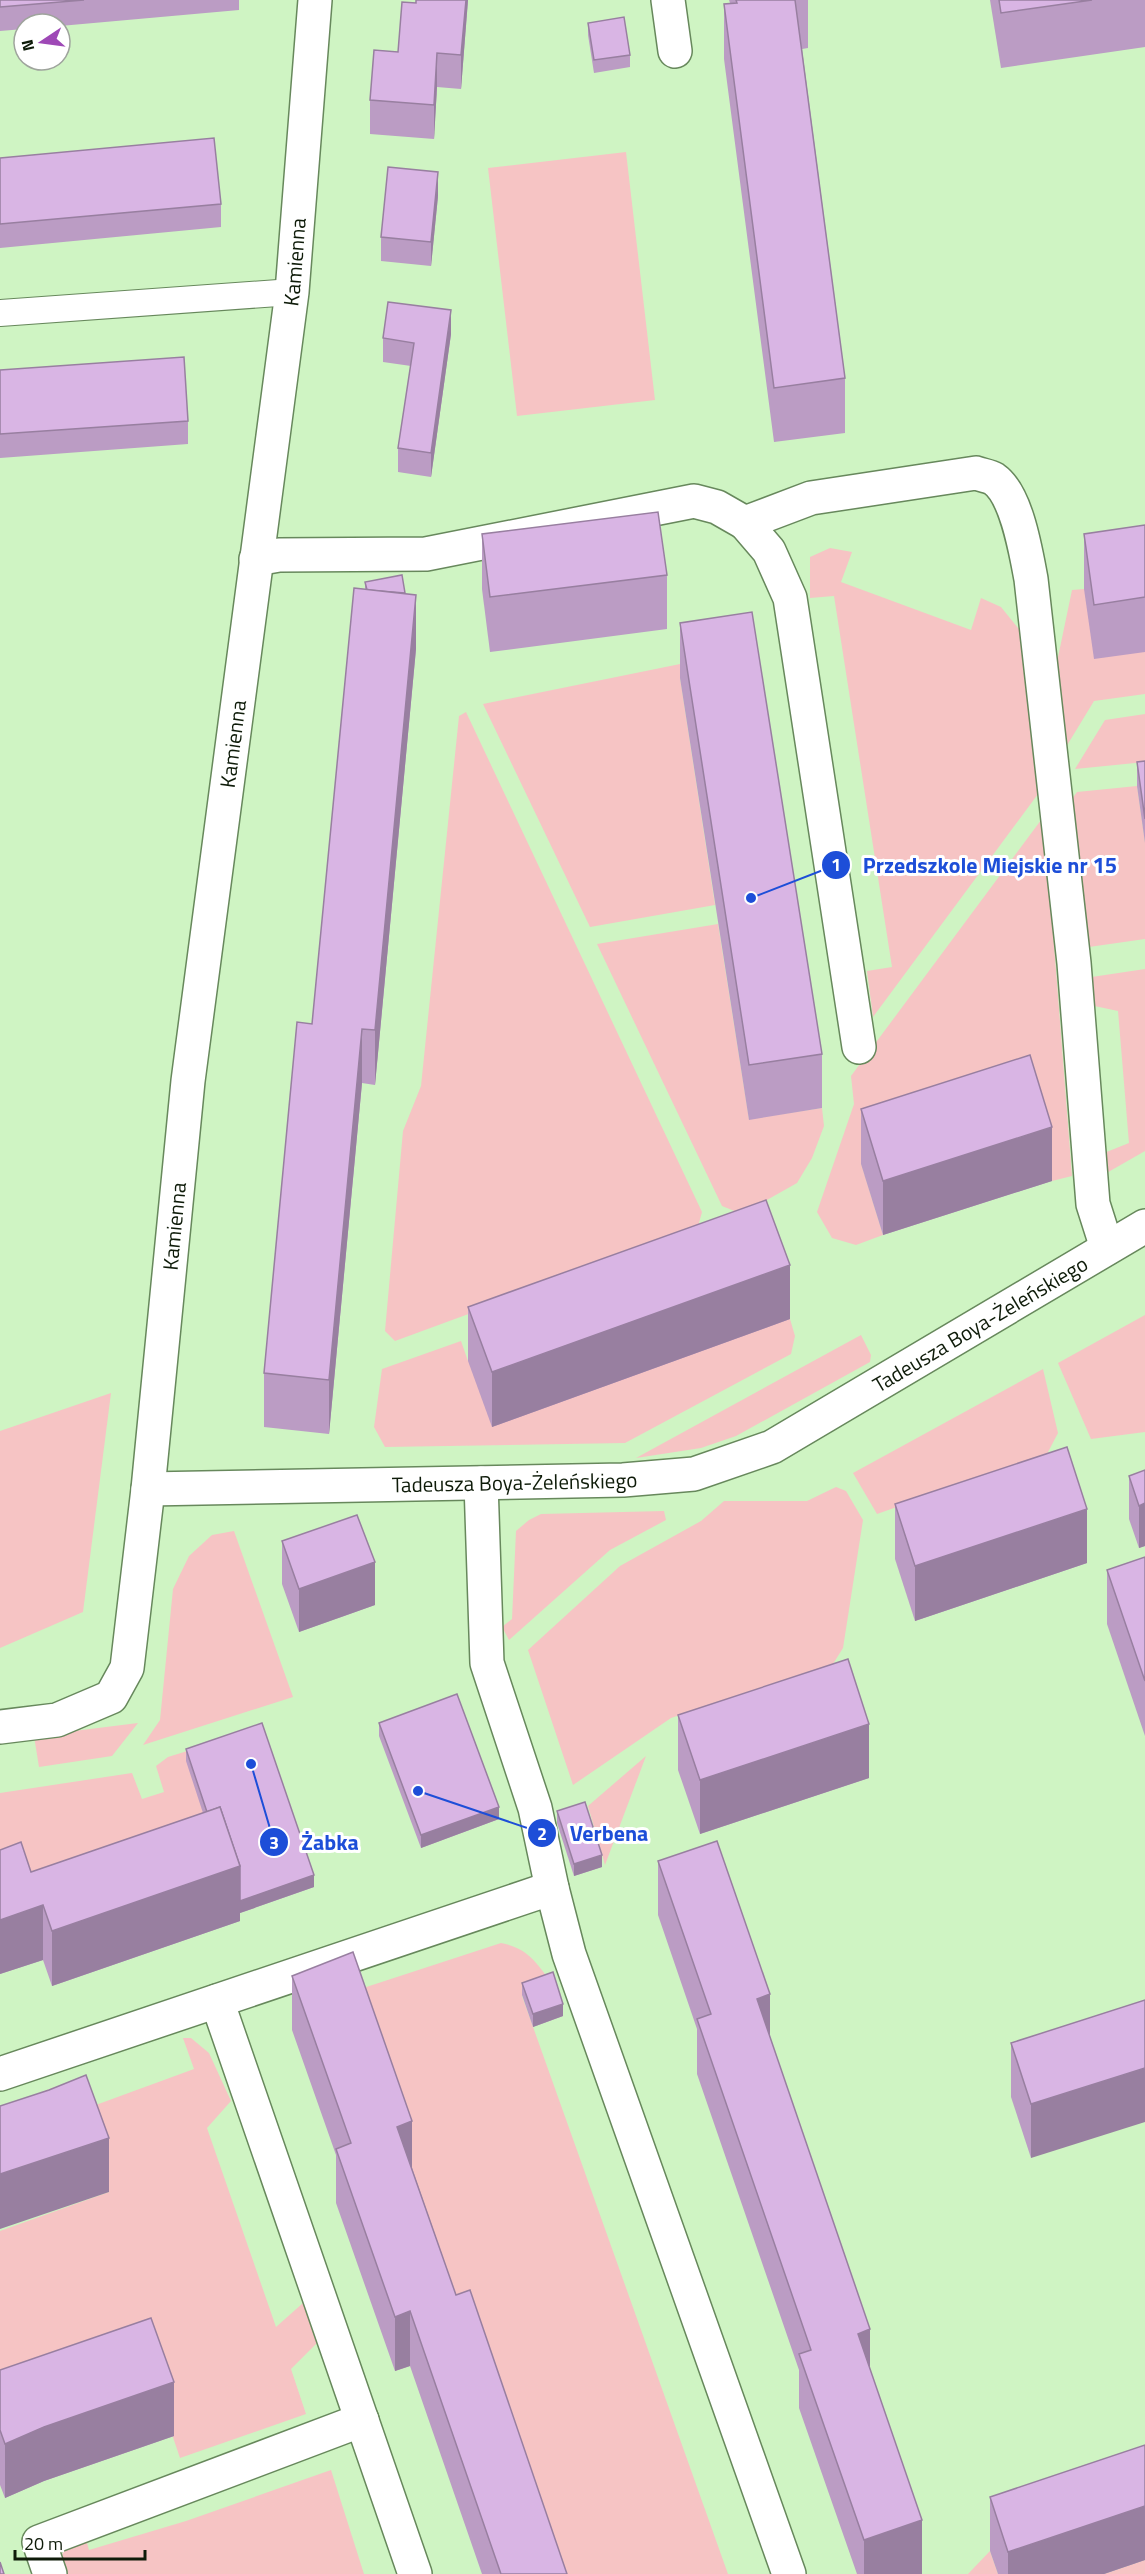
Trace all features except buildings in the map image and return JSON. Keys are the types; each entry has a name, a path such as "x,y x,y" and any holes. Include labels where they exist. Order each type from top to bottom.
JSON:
{"street":[{"name":"Kamienna","path":"148,1489 188,1081 292,292 315,0"},
{"path":"668,0 675,51"},
{"path":"745,523 811,498 976,473 994,479 1009,499 1021,531 1031,579 1073,951 1093,1204 1107,1248"},
{"path":"256,559 279,555 426,554 694,501 717,507 745,523 769,552 790,598 859,1047"},
{"name":"Tadeusza Boya-Żeleńskiego","path":"148,1489 623,1480 694,1474 739,1461 772,1447 1145,1226"},
{"path":"481,1483 487,1663 535,1808 569,1954 789,2574"},
{"path":"0,1727 57,1720 111,1697 127,1668 148,1489"},
{"path":"0,2074 552,1888"},
{"path":"217,2001 415,2574"},
{"path":"50,2574 39,2542 362,2420"}],"lane":[{"path":"0,314 292,292"}],"shaded area":[{"path":"626,152 655,400 517,416 488,168"},
{"path":"830,548 852,552 841,582 971,630 981,598 1001,607 1026,638 1041,790 873,1017 867,971 892,967 834,596 810,598 810,557"},
{"path":"1084,589 1145,652 1145,694 1094,701 1066,747 1057,662 1072,590"},
{"path":"749,650 680,678 715,905 590,927 483,704"},
{"path":"466,712 702,1212 697,1230 395,1341 385,1331 403,1131 421,1086 459,716"},
{"path":"1145,714 1145,762 1075,769 1105,720"},
{"path":"1137,786 1145,842 1145,939 1082,948 1067,806 1077,792"},
{"path":"1044,816 1072,1176 1052,1181 1030,1110 861,1163 883,1235 856,1245 832,1238 817,1212 854,1104 851,1076"},
{"path":"718,924 749,1119 822,1108 824,1126 812,1158 797,1183 742,1214 722,1206 597,944"},
{"path":"1145,969 1145,1151 1103,1175 1099,1155 1129,1143 1118,1011 1085,1004 1085,978"},
{"path":"1145,1315 1145,1432 1091,1439 1058,1363"},
{"path":"790,1319 795,1336 791,1354 625,1443 385,1447 374,1427 382,1369 461,1341 468,1361"},
{"path":"861,1335 871,1355 870,1362 736,1436 701,1448 636,1458"},
{"path":"1043,1369 1058,1433 1047,1454 877,1514 853,1473"},
{"path":"111,1393 83,1612 0,1648 0,1431"},
{"path":"836,1487 846,1491 863,1520 843,1648 833,1664 671,1718 573,1785 528,1650 620,1566 701,1521 724,1501 807,1501"},
{"path":"664,1511 666,1520 610,1550 509,1640 502,1627 512,1619 516,1531 529,1520 541,1514"},
{"path":"234,1531 293,1697 143,1745 160,1720 173,1589 189,1556 212,1535"},
{"path":"138,1723 112,1756 39,1767 34,1736"},
{"path":"216,1742 220,1862 0,1904 0,1793 132,1773 142,1799 164,1792 156,1766 168,1757"},
{"path":"646,1756 605,1865 588,1806"},
{"path":"501,1943 525,1953 537,1963 553,1985 522,1996 728,2574 549,2574 302,2008"},
{"path":"183,2038 191,2038 209,2053 231,2101 207,2128 276,2327 303,2303 317,2343 291,2369 306,2414 180,2458 151,2372 0,2424 0,2231 109,2192 57,2140 39,2093 82,2077 93,2106 194,2069"},
{"path":"331,2470 364,2574 58,2574 56,2570 64,2550 86,2539 89,2550 186,2521"},
{"path":"990,2551 998,2574 968,2574"},
{"path":"1145,2560 1145,2574 1104,2574"}],"place":[{"name":"Przedszkole Miejskie nr 15","path":"751,898"},
{"name":"Żabka","path":"251,1764"},
{"name":"Verbena","path":"418,1791"}]}
